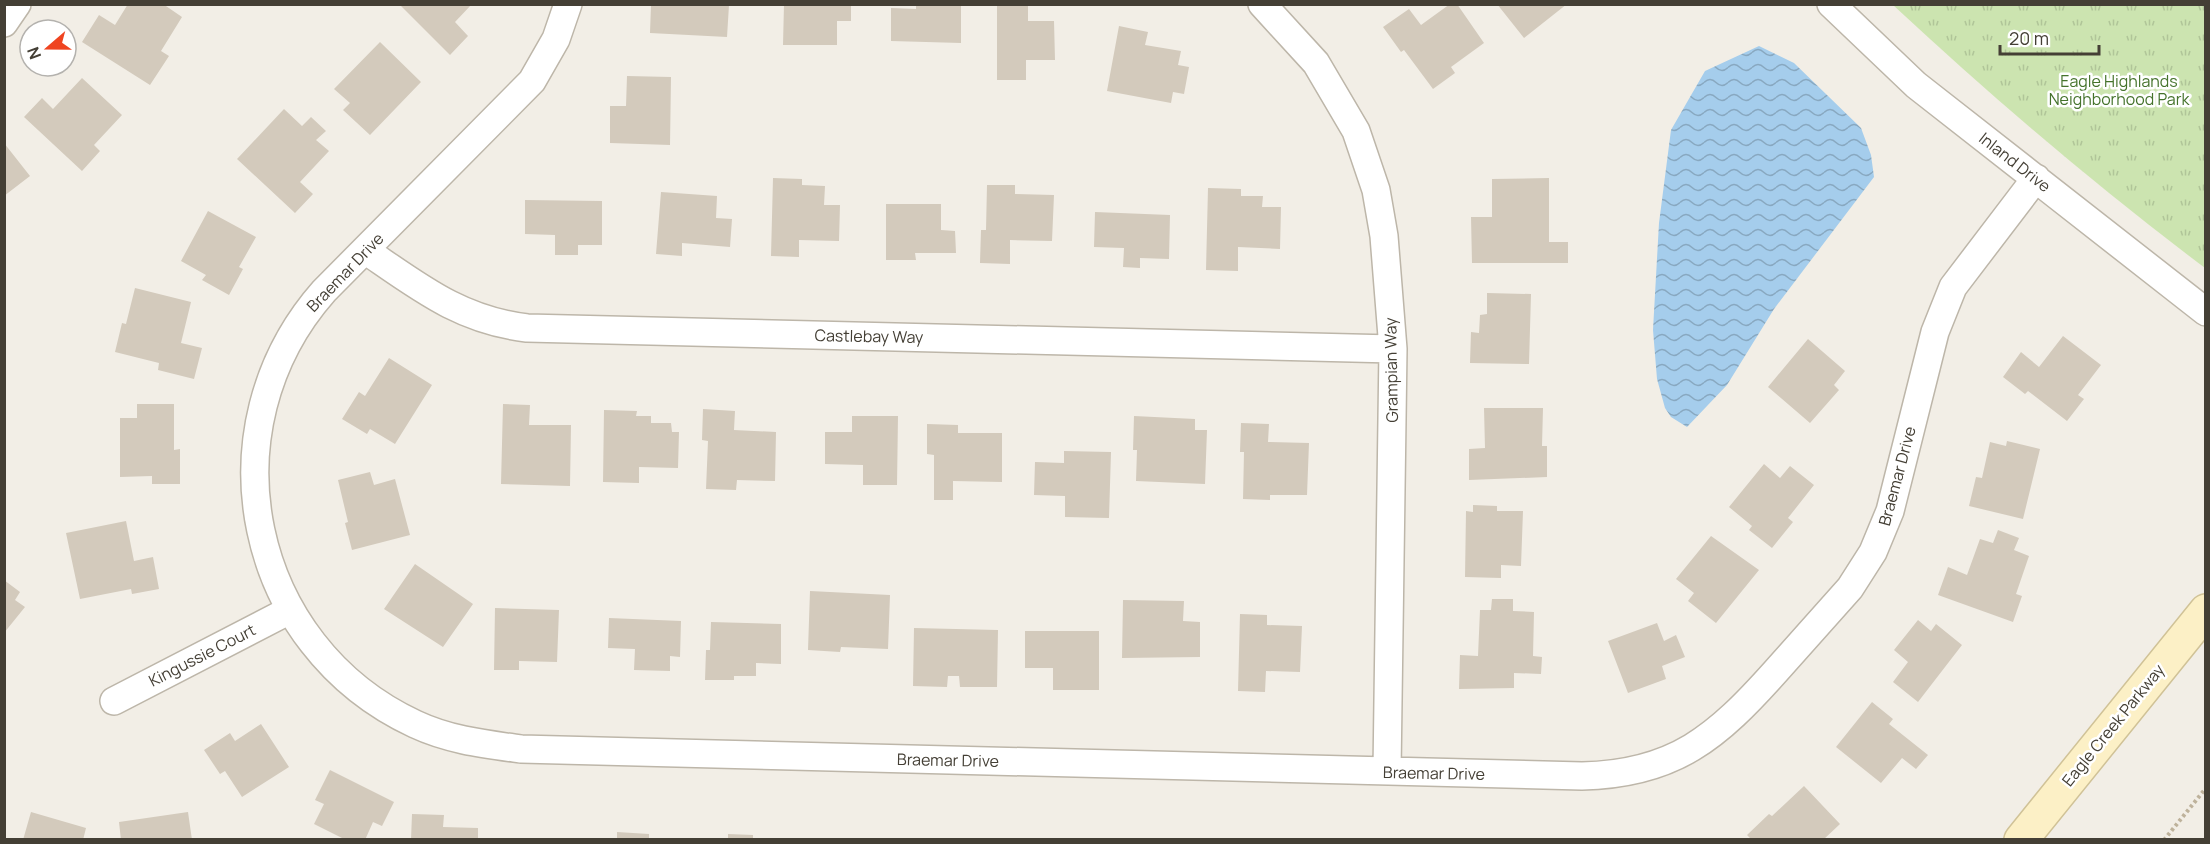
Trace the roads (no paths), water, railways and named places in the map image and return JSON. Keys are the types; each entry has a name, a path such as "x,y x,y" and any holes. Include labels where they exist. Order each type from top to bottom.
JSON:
{"main road":[{"name":"Eagle Creek Parkway","path":"2021,840 2205,611"}],"street":[{"path":"4,22 17,4"},
{"name":"Braemar Drive","path":"568,4 556,39 532,81 304,315 287,342 260,414 253,476 264,553 290,610 326,661 361,692 414,724 474,743 521,749 1582,776 1628,772 1657,765 1686,752 1737,715 1850,588 1873,552 1890,512 1939,320 1953,287 1974,256 2036,178"},
{"name":"Inland Drive","path":"1831,4 1916,85 2205,312"},
{"name":"Grampian Way","path":"1263,5 1316,63 1356,131 1376,190 1384,236 1393,349 1388,771"},
{"name":"Castlebay Way","path":"365,250 454,308 485,321 527,328 1393,349"},
{"name":"Kingussie Court","path":"114,700 290,610"}],"water":[{"path":"1759,46 1794,63 1861,128 1871,155 1874,177 1774,309 1727,385 1687,427 1671,417 1665,408 1657,379 1653,330 1659,223 1671,130 1705,71"}],"park label":[{"name":"Eagle Highlands Neighborhood Park","path":"2119,90"}]}
